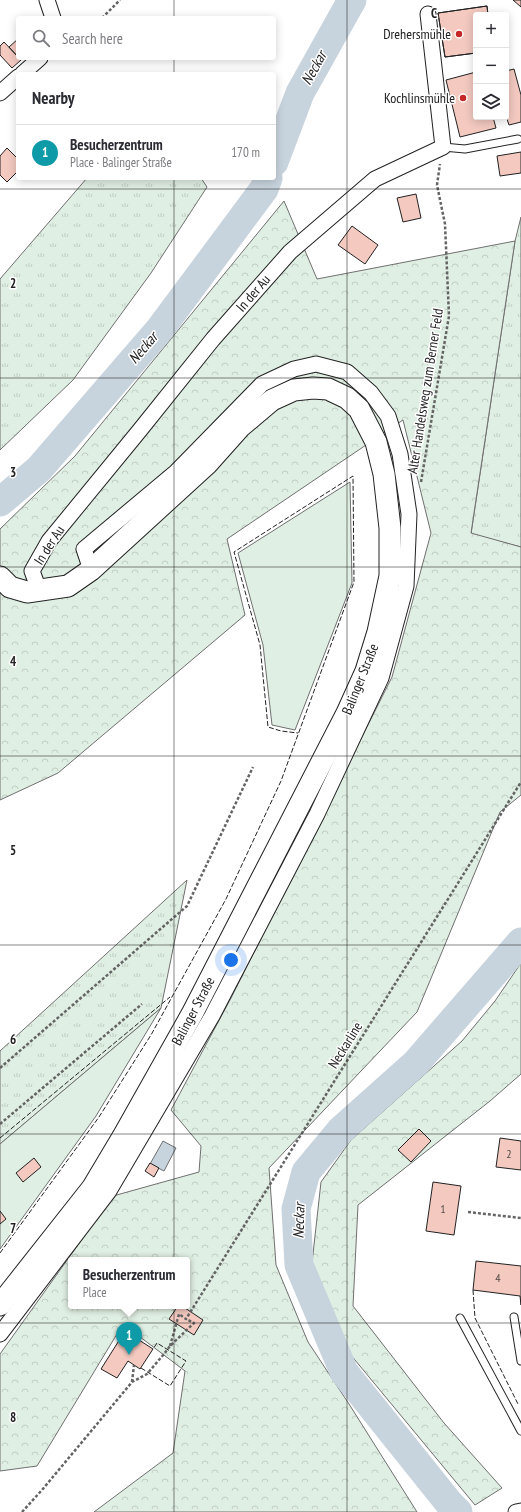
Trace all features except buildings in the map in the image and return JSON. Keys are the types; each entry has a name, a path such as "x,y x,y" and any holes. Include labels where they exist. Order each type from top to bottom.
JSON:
{"main road":[{"name":"Balinger Straße","path":"0,577 10,587 27,592 68,586 91,570 207,464 240,427 272,400 294,390 313,388 328,389 347,398 359,409 376,442 384,474 390,528 390,576 378,632 366,671 347,713 192,1014 124,1135 92,1187 0,1305"}],"street":[{"path":"47,0 52,16"},
{"path":"428,14 443,147"},
{"path":"24,72 38,60"},
{"path":"0,93 16,79"},
{"name":"In der Au","path":"39,590 32,571 49,541 212,339 290,252 375,179 443,147"},
{"path":"0,1334 109,1191 212,1016 317,814 381,678 406,586 409,514 400,454 388,416 371,393 346,372 316,364 294,369 262,384 176,472 84,549 91,570"},
{"path":"516,1512 521,1511"}],"lane":[{"path":"443,147 465,149 518,139"},
{"path":"460,1318 521,1431"},
{"path":"514,1318 521,1361"}],"path":[{"path":"104,16 120,0"},
{"name":"Alter Handelsweg zum Berner Feld","path":"420,489 449,316 445,224 437,185 443,147"},
{"path":"0,1068 187,906 253,767"},
{"name":"Neckarline","path":"186,1319 521,782"},
{"path":"0,1124 142,1004"},
{"path":"468,1212 521,1218"},
{"name":"Neckarline","path":"132,1382 147,1374 170,1346 194,1323 179,1314 170,1346"},
{"path":"22,1512 132,1382 134,1365"}],"green space":[{"path":"85,180 202,180 207,187 151,273 73,380 0,450 0,279"},
{"path":"284,201 317,279 515,241 471,533 521,547 521,795 500,812 417,1012 269,1168 276,1265 308,1342 417,1512 94,1512 173,1453 185,1371 123,1324 37,1466 0,1471 0,1354 68,1259 68,1309 190,1309 190,1257 69,1257 113,1196 199,1172 201,1146 171,1110 231,998 392,677 431,533 403,420 227,539 245,615 58,773 0,800 0,529 75,456"},
{"path":"521,217 521,547 471,534 515,241"},
{"path":"350,482 352,583 295,730 272,725 263,645 238,553"},
{"path":"187,880 161,1008 0,1144 0,1051"},
{"path":"521,963 521,1074 490,1101 358,1205 353,1306 444,1423 502,1488 475,1505 350,1354 312,1263 321,1182 351,1140 462,1041 495,1001"},
{"path":"161,1008 96,1116 0,1249 0,1144"}],"shaded area":[{"path":"163,1141 176,1148 164,1171 150,1164"}],"waterway":[{"name":"Neckar","path":"276,157 300,93 352,0"},
{"name":"Neckar","path":"0,502 39,469 160,329 264,189 267,180"},
{"name":"Neckar","path":"458,1512 449,1503 344,1372 299,1265 296,1209 306,1172 341,1130 416,1063 521,942"}],"fence":[{"path":"0,1253 99,1117 151,1035 226,899 281,781 354,582 353,476 234,552 260,645 268,727 281,731 298,733"},
{"path":"0,1138 170,997"},
{"path":"473,1290 475,1318 518,1404"},
{"path":"141,1368 170,1386 186,1361 157,1343 153,1349"}],"place":[{"name":"Drehersmühle","path":"459,34"},
{"name":"Kochlinsmühle","path":"463,98"},
{"name":"Besucherzentrum","path":"129,1355"}]}
